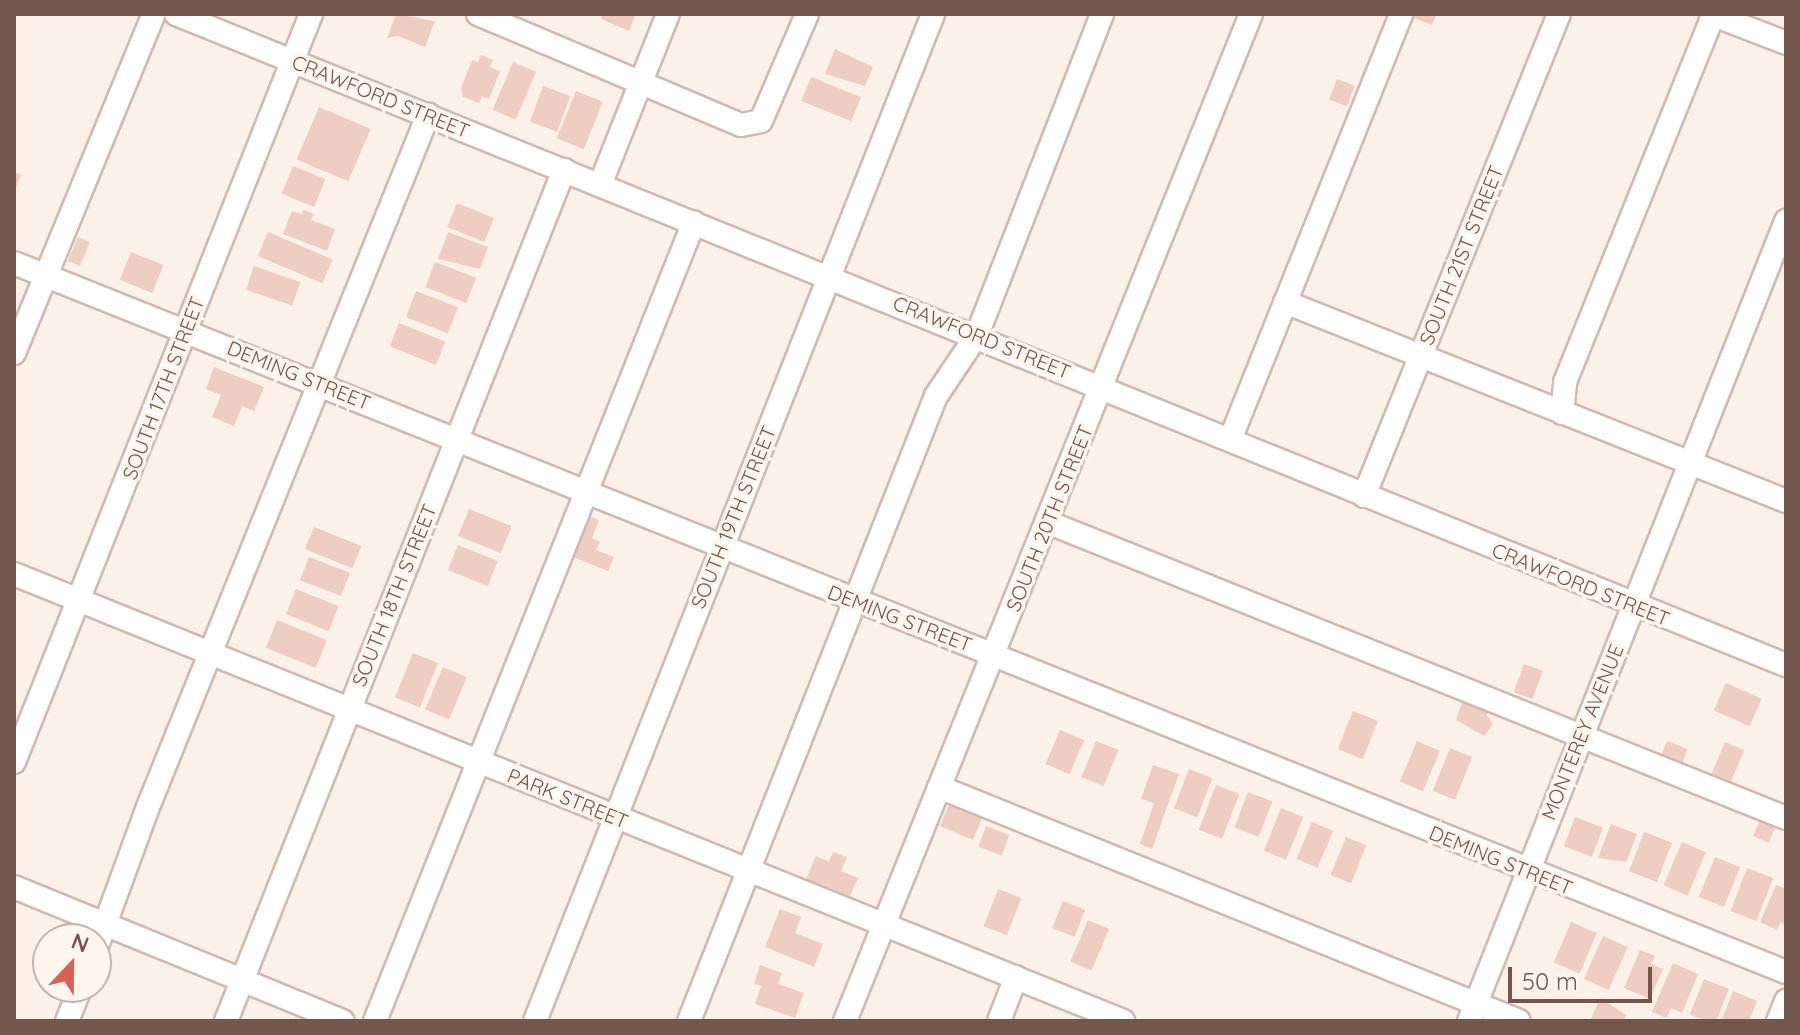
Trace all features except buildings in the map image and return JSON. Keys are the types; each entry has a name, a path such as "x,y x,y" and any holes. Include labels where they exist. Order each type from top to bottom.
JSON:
{"street":[{"path":"14,353 154,14"},
{"name":"CRAWFORD STREET","path":"176,14 829,274 1364,496 1786,665"},
{"name":"SOUTH 17TH STREET","path":"14,762 311,14"},
{"path":"478,14 741,125 761,121 807,14"},
{"path":"600,185 668,14"},
{"name":"SOUTH 19TH STREET","path":"535,1021 933,14"},
{"path":"689,1021 859,602 936,396 977,335 1102,14"},
{"name":"SOUTH 20TH STREET","path":"845,1021 1251,14"},
{"path":"1230,440 1401,14"},
{"name":"SOUTH 21ST STREET","path":"1364,496 1559,14"},
{"path":"1562,413 1565,382 1713,14 1786,43"},
{"path":"106,923 428,115"},
{"name":"SOUTH 18TH STREET","path":"226,1021 564,170"},
{"name":"MONTEREY AVENUE","path":"1472,1012 1786,221"},
{"path":"375,1021 694,222"},
{"name":"DEMING STREET","path":"14,263 321,382 722,548 1786,972"},
{"path":"1285,302 1786,501"},
{"path":"1047,522 1786,818"},
{"name":"PARK STREET","path":"14,574 1123,1021"},
{"path":"939,787 1472,1012 1519,1021"},
{"path":"14,887 104,923"},
{"path":"112,926 343,1021"},
{"path":"999,1021 1016,977"},
{"path":"1778,1021 1786,1001"}]}
